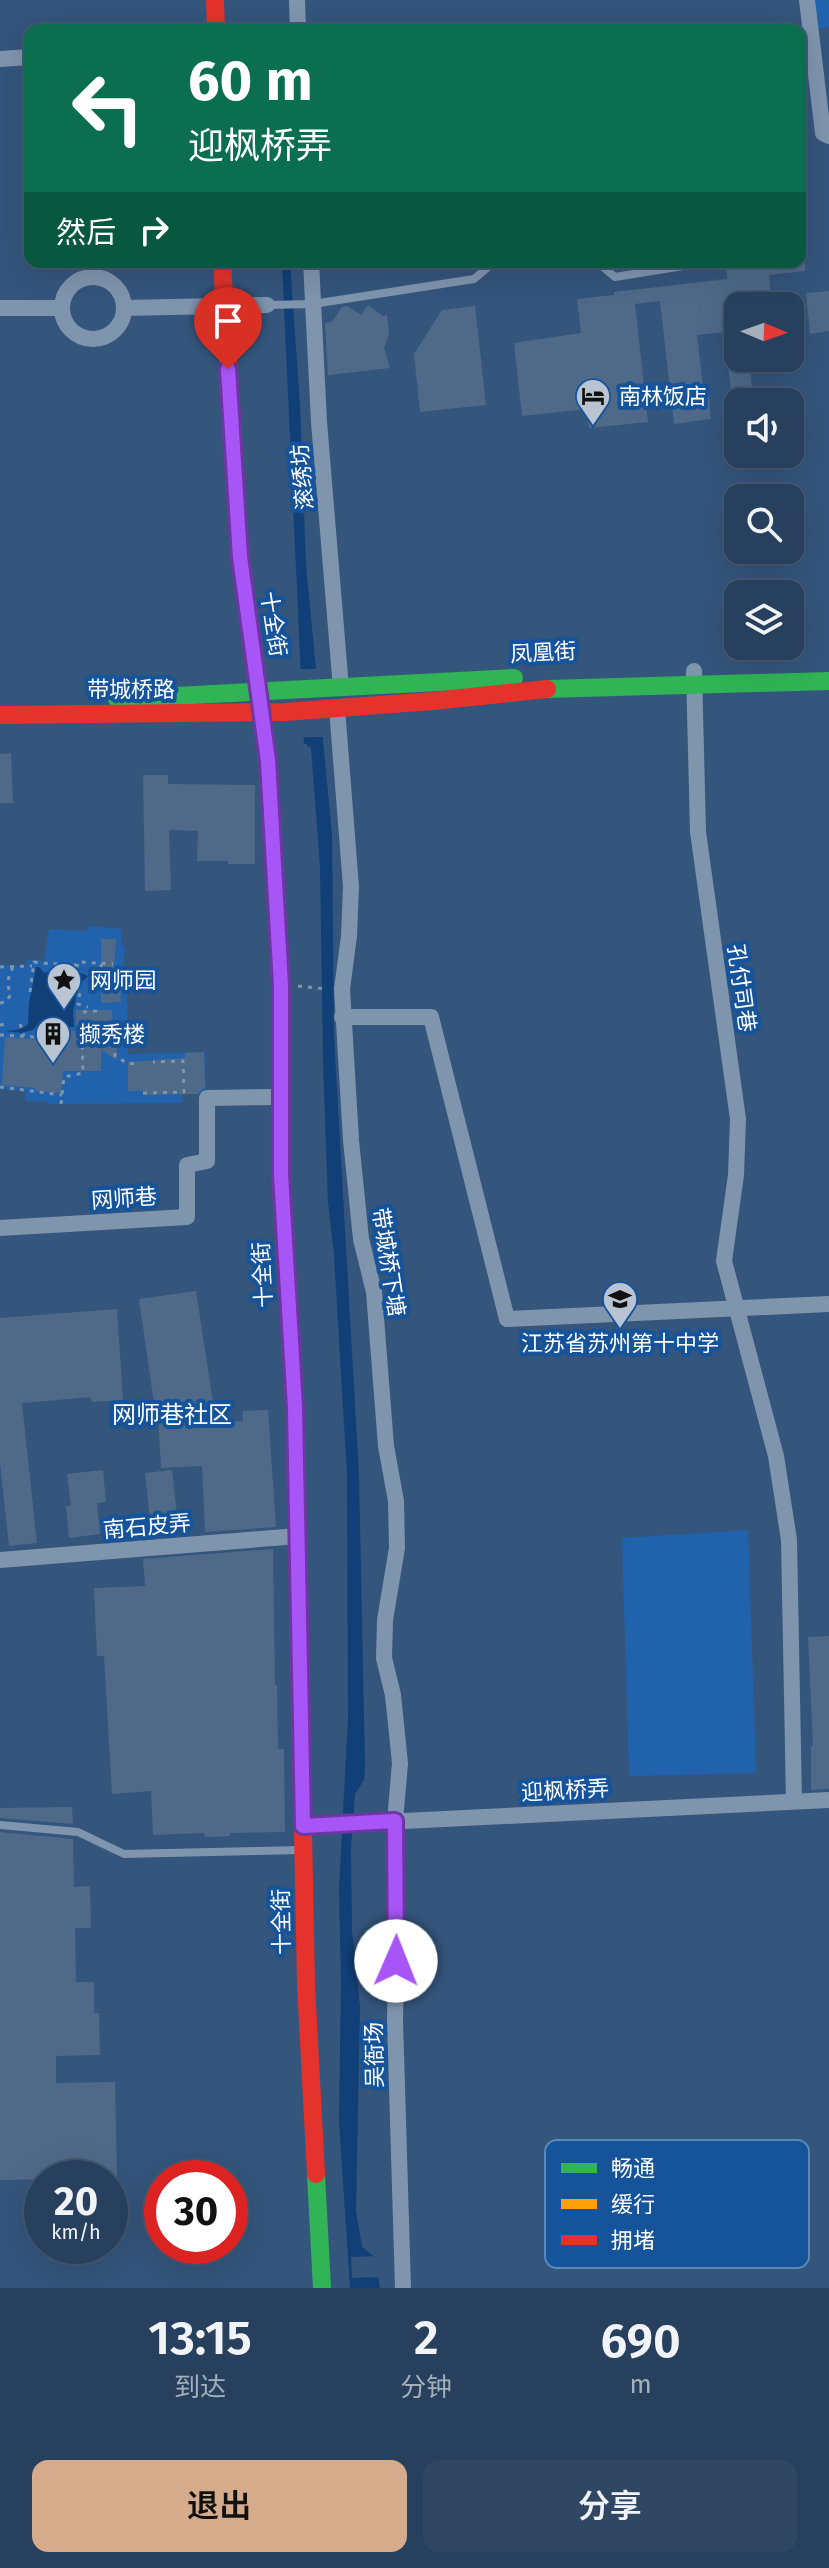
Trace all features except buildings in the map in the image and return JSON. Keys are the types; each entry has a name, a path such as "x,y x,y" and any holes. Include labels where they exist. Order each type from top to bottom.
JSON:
{"main road":[{"path":"215,0 216,24"},
{"name":"十全街","path":"222,268 240,557 268,761 281,985 283,1215 295,1408 309,2045 322,2288"},
{"name":"凤凰街","path":"263,713 433,701 523,690 829,669"},
{"name":"凤凰街","path":"260,691 507,678 694,677 829,681"},
{"name":"带城桥路","path":"0,703 260,691"},
{"name":"带城桥路","path":"0,715 263,713"}],"street":[{"path":"297,0 298,24"},
{"path":"807,0 823,133 829,136"},
{"path":"0,59 24,57"},
{"name":"滚绣坊","path":"311,268 310,304 341,688"},
{"path":"92,277 105,279 115,286 122,296 124,308 122,320 115,330 105,337 92,339 70,330 61,308 70,286 92,277"},
{"path":"124,308 267,305"},
{"path":"0,308 61,308"},
{"name":"孔付司巷","path":"694,677 698,832 738,1119 736,1175 724,1261 776,1456 789,1540 794,1801"},
{"name":"带城桥下塘","path":"337,708 351,887 342,989 351,1140 361,1239 374,1292 386,1446 396,1501 397,1548 385,1620 384,1658 393,1695 400,1763 395,1821"},
{"path":"342,1017 431,1017 507,1319 829,1304"},
{"name":"网师巷","path":"0,1228 187,1217 187,1165 207,1161 207,1098 280,1097"},
{"name":"南石皮弄","path":"0,1560 298,1536"},
{"name":"迎枫桥弄","path":"303,1826 829,1800"},
{"name":"吴衙场","path":"395,1821 396,2109 403,2288"}],"lane":[{"path":"267,305 310,304 474,279 487,268"},
{"path":"604,268 615,277 671,268"},
{"path":"0,1825 78,1832 124,1854 303,1850"}],"path":[{"path":"30,992 34,962 79,966 80,962 113,964"},
{"path":"101,964 102,975"},
{"path":"75,965 78,1004 88,1007"},
{"path":"0,967 32,966"},
{"path":"0,1003 6,1002 11,994 8,978 13,967"},
{"path":"294,986 337,989"},
{"path":"83,1012 101,1008"},
{"path":"0,1025 9,1024"},
{"path":"21,1026 24,1035"},
{"path":"66,1033 76,1033"},
{"path":"0,1035 56,1035"},
{"path":"61,1104 64,1077 83,1073 82,1035"},
{"path":"101,1038 115,1037 115,1056 129,1064 135,1063"},
{"path":"143,1093 184,1092 183,1061 153,1062"},
{"path":"0,1087 62,1095"}],"shaded area":[{"path":"815,0 829,0 829,27 818,29"},
{"path":"282,268 290,268 300,404 306,566 332,834 334,1037 359,1475 365,1767 364,1780 355,1794 351,1848 352,1930 360,2006 356,2211 362,2247 375,2257 380,2288 350,2288 339,2121 339,1888 348,1719 347,1475 328,1202 320,866 311,748 304,743"},
{"name":"网师园","path":"88,926 122,929 121,945 125,946 122,983 127,983 128,1054 205,1052 206,1094 182,1094 182,1103 48,1104 48,1101 25,1101 25,1091 0,1089 0,965 25,965 27,960 44,961 49,929 87,931"},
{"path":"36,967 44,973 55,969 56,976 66,977 72,970 88,976 79,985 73,982 70,986 77,992 74,1027 63,1030 58,1024 39,1023 33,1030 21,1033 5,1031 28,1025"},
{"path":"748,1530 756,1773 629,1776 622,1538"}],"pier":[{"path":"297,669 321,669 327,737 303,737"},
{"path":"378,2256 379,2277 352,2278 351,2257"}],"traffic: fast":[{"path":"117,699 514,678"},
{"path":"547,689 829,681"},
{"path":"271,811 281,985 281,1133"},
{"path":"316,2174 322,2288"}],"traffic: slow":[{"path":"281,1133 295,1408 297,1523"}],"traffic: jam":[{"path":"215,0 216,24"},
{"path":"222,268 240,557 268,761 271,811"},
{"path":"0,715 285,712 547,689"},
{"path":"297,1523 306,1985 316,2174"}],"place":[{"name":"南林饭店","path":"593,427"},
{"name":"网师园","path":"64,1011"},
{"name":"撷秀楼","path":"53,1065"},
{"name":"江苏省苏州第十中学","path":"620,1330"}],"district":[{"name":"网师巷社区","path":"172,1415"}],"route":[{"path":"228,369 240,557 268,761 281,985 281,1175 295,1408 303,1826 395,1821 396,1961"}]}
